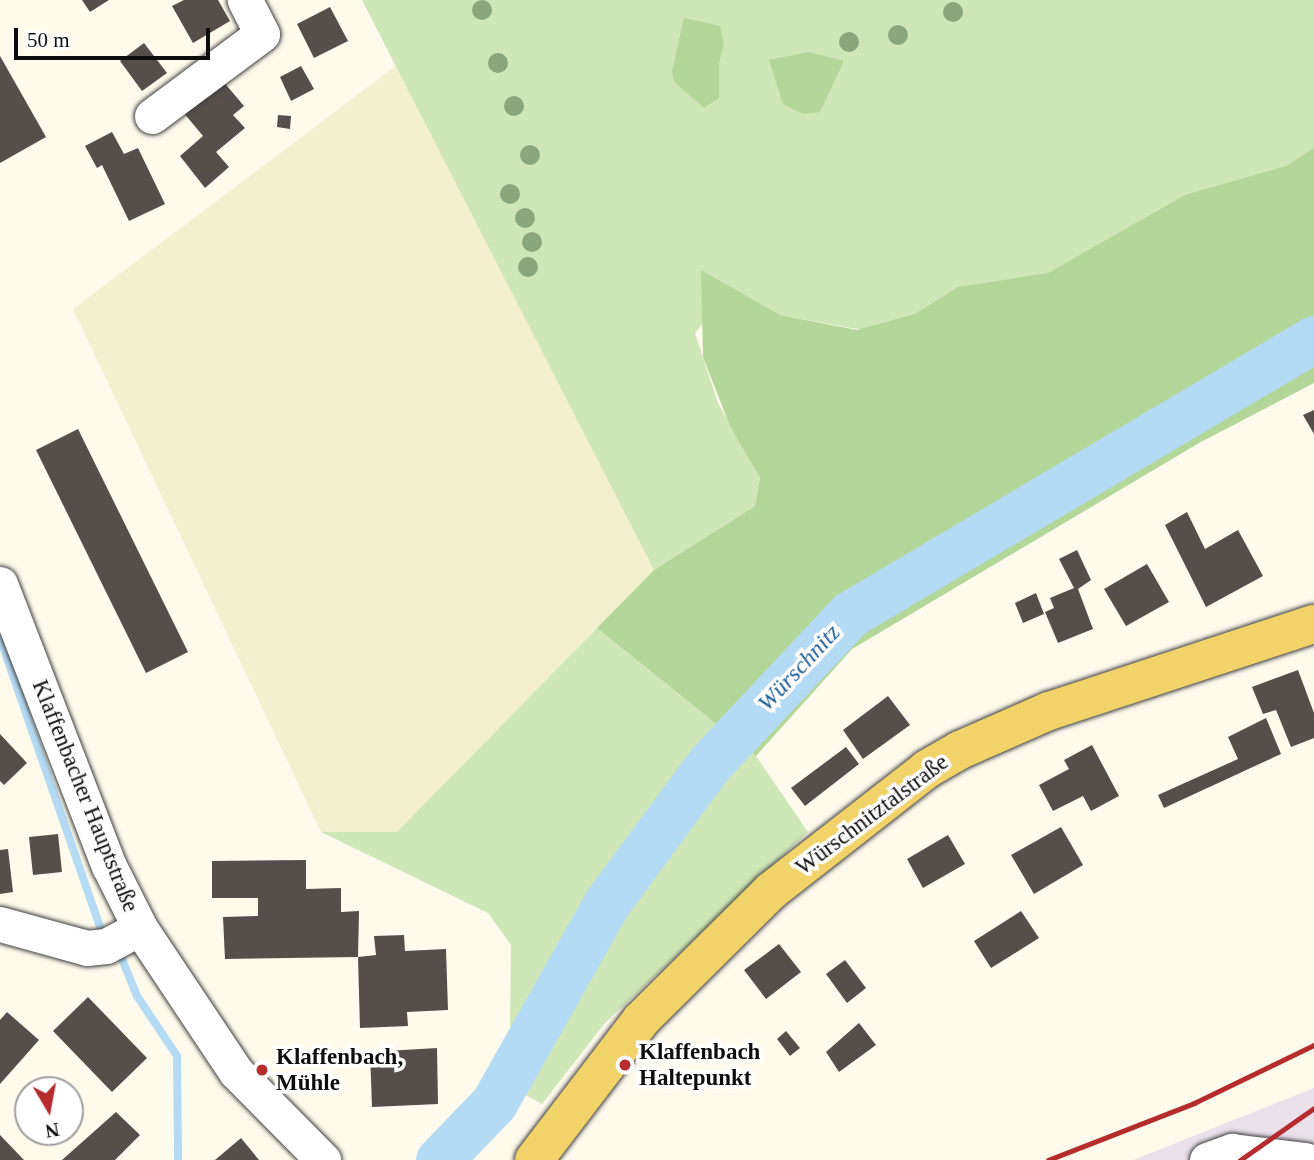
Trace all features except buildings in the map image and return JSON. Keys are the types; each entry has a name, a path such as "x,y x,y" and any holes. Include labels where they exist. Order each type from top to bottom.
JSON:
{"main road":[{"name":"Würschnitztalstraße","path":"534,1160 557,1124 650,1010 771,891 927,769 960,750 1049,711 1314,624"}],"street":[{"path":"152,116 262,34 245,0"},
{"name":"Klaffenbacher Hauptstraße","path":"0,584 109,866 140,928 236,1072 323,1160"},
{"path":"0,924 87,948 106,946 140,928"},
{"path":"1206,1160 1232,1151 1306,1160"}],"shaded area":[{"path":"397,65 654,570 397,832 321,832 73,309"},
{"path":"1314,1088 1314,1160 1133,1160"}],"green space":[{"path":"362,0 1314,0 1314,171 927,342 719,304 695,333 718,403 760,478 755,506 654,570"},
{"path":"684,18 720,26 724,44 719,63 719,98 704,108 674,82 672,71"},
{"path":"809,52 844,61 820,112 803,114 783,104 769,60"},
{"path":"1314,148 1314,383 1199,443 852,649 756,756 597,628 654,570 755,506 760,478 730,426 703,357 701,270 780,315 857,330 915,314 958,287 1048,273 1185,195 1286,166"},
{"path":"597,628 756,756 808,832 605,1023 542,1104 490,1075 510,1031 511,945 488,913 321,832 397,832"}],"waterway":[{"name":"Würschnitz","path":"439,1160 494,1103 606,904 710,763 850,614 1314,339"},
{"path":"0,638 100,926"},
{"path":"122,959 137,996 177,1056 178,1160"}],"railway":[{"path":"1048,1160 1194,1103 1314,1045"},
{"path":"1240,1160 1314,1108"}],"place":[{"name":"Klaffenbach Haltepunkt","path":"625,1065"},
{"name":"Klaffenbach, Mühle","path":"262,1070"}]}
